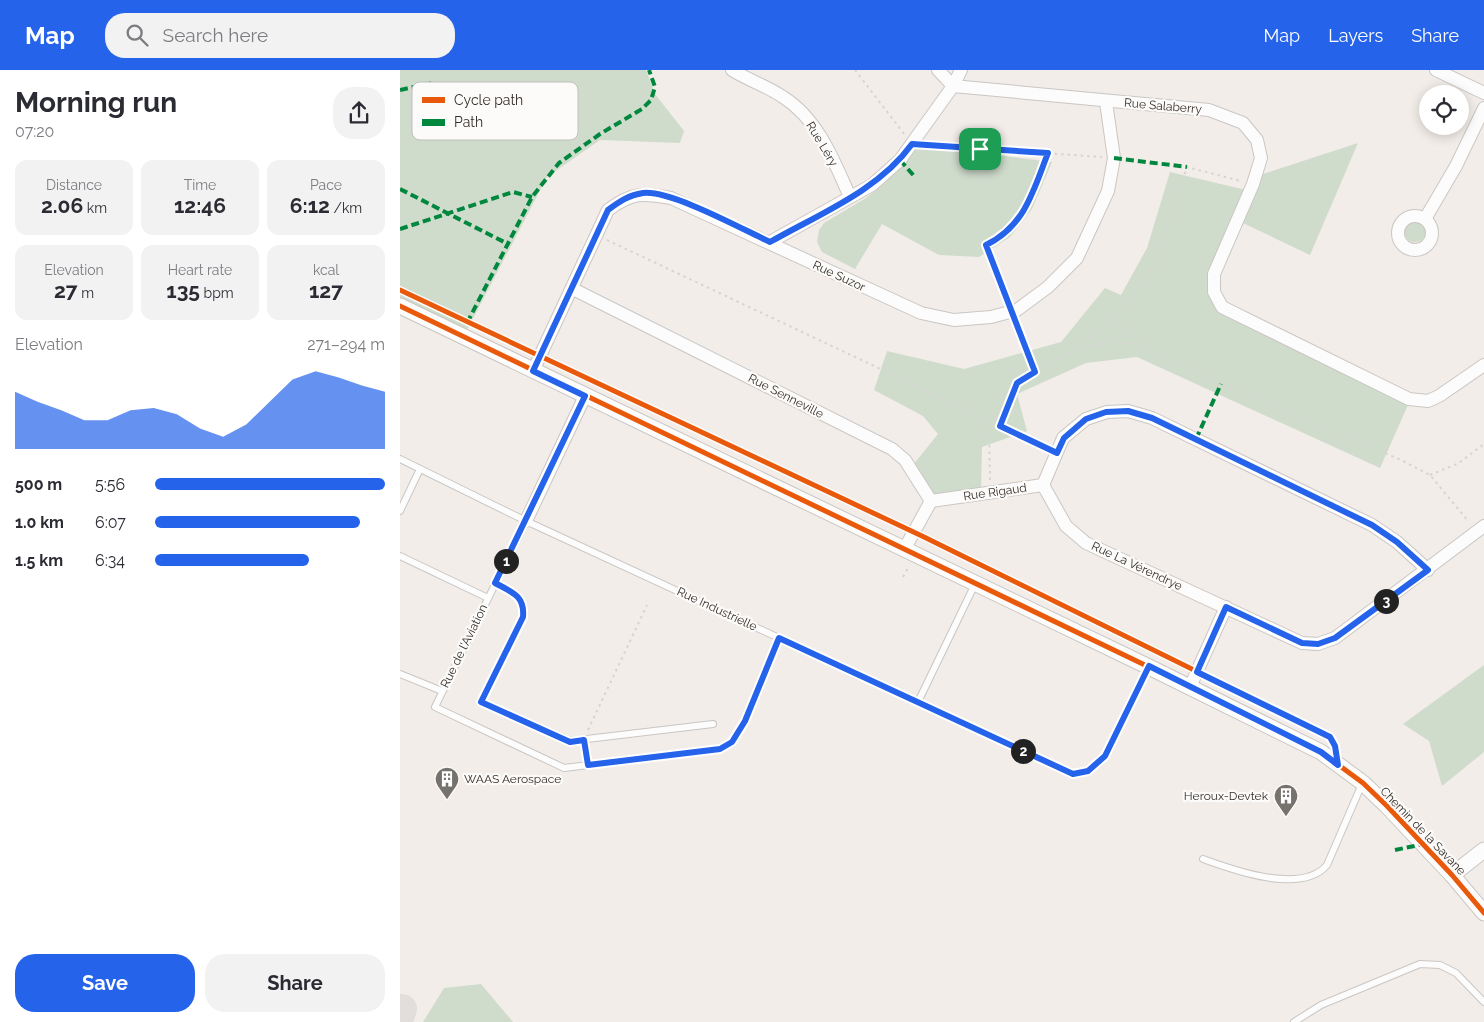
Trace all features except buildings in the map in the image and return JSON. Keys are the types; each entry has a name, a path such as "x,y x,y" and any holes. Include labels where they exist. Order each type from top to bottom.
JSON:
{"street":[{"name":"Rue Léry","path":"732,70 783,97 802,112 818,131 850,197"},
{"path":"938,70 952,86"},
{"path":"770,242 872,185 893,166 912,144 961,70"},
{"path":"1436,70 1484,94"},
{"name":"Rue Salaberry","path":"952,86 1106,102 1209,110 1243,123 1257,140 1261,158 1253,184 1214,274 1214,292 1222,307 1409,399 1428,401 1484,365"},
{"name":"Rue Suzor","path":"533,371 573,289 608,210 624,198 645,193 671,198 921,313 954,320 991,317 1017,310 1048,287 1077,258 1108,191 1114,158 1106,102"},
{"path":"1425,219 1456,166 1484,108"},
{"name":"Rue Senneville","path":"573,289 892,449 905,460 931,501"},
{"name":"Chemin de la Savane","path":"400,306 908,555 976,583 1149,666 1321,752 1362,783 1452,874 1484,913"},
{"name":"Rue de l'Aviation","path":"526,521 585,396"},
{"name":"Rue Rigaud","path":"931,501 1044,485 1064,438 1086,419 1106,412 1128,411 1152,418 1372,525 1397,542 1428,570"},
{"name":"Rue La Vérendrye","path":"1044,485 1066,526 1086,543 1302,643 1318,644 1335,638 1428,570 1480,529"},
{"path":"908,555 931,501"},
{"path":"1190,687 1226,607"},
{"path":"1452,874 1484,850"}],"lane":[{"name":"Rue Industrielle","path":"400,459 526,521 1073,774 1088,771 1105,756 1149,666"},
{"path":"400,511 420,469"},
{"name":"Rue de l'Aviation","path":"526,521 435,706 564,768 720,749 732,742 745,721 779,638"},
{"path":"400,556 488,598"},
{"path":"495,583 518,595 524,608 523,617 481,702 570,742 713,724"},
{"path":"918,702 976,583"},
{"path":"400,674 442,691"},
{"path":"1202,859 1238,872 1278,879 1311,877 1321,872 1327,865 1362,783"},
{"path":"1294,1022 1320,1005 1420,964 1440,965 1456,972 1484,1002"}],"path":[{"path":"855,70 912,144 1114,158"},
{"path":"1035,372 986,245 1002,237 1015,224 1028,202 1048,153"},
{"path":"1000,426 1017,383 1070,353 1114,318 1151,272 1187,167 1253,184"},
{"path":"597,235 1057,453"},
{"path":"1114,318 1142,345"},
{"path":"1070,353 1114,341 1142,345 1222,384 1392,456 1430,475 1480,529"},
{"path":"990,492 990,427 1000,426"},
{"path":"1430,475 1459,462 1484,444"},
{"path":"903,577 908,555"},
{"path":"584,740 646,605"}],"green space":[{"path":"400,70 646,70 655,94 684,131 680,143 600,140 547,177 466,332 400,301"},
{"path":"1358,143 1310,255 1243,223 1263,174"},
{"path":"918,145 1052,162 1032,209 1010,237 979,257 939,255 882,224 855,269 822,252 817,242 819,230 824,223 866,198 885,183"},
{"path":"1170,172 1246,190 1208,278 1220,311 1408,405 1380,468 1137,357 1086,363 1017,394 1027,431 982,447 981,488 927,495 913,465 938,434 923,416 874,390 887,351 964,369 1061,342 1105,288 1121,295 1147,248"},
{"path":"1415,220 1423,223 1426,231 1423,239 1415,242 1407,239 1404,231 1407,223"},
{"path":"1484,665 1484,752 1442,786 1429,741 1403,724"},
{"path":"481,984 513,1022 423,1022 444,988"}],"taxiway":[{"path":"400,1015 402,1009"}],"marked path":[{"path":"467,323 532,197 559,163 600,134 642,109 651,100 655,87 649,70"},
{"path":"400,90 412,87"},
{"path":"1114,158 1187,167"},
{"path":"900,160 914,176"},
{"path":"400,189 508,244"},
{"path":"400,229 513,192 532,197"},
{"path":"1196,439 1221,384"},
{"path":"1395,850 1424,844"}],"cycle path":[{"path":"400,290 922,536 1330,737 1335,746 1338,765"},
{"path":"400,306 1149,667 1321,752 1363,783 1387,806 1452,875 1484,913"}],"place":[{"name":"WAAS Aerospace","path":"447,800"},
{"name":"Heroux-Devtek","path":"1286,817"}],"route":[{"path":"912,144 980,149 1048,153 1028,202 1015,224 1002,237 986,245 1035,372 1017,383 1000,426 1057,453 1064,438 1086,419 1106,412 1128,411 1152,418 1372,525 1397,542 1428,570 1335,638 1318,644 1302,643 1226,607 1197,672 1330,737 1335,746 1338,765 1321,752 1149,666 1105,756 1088,771 1073,774 779,638 745,721 732,742 720,749 588,765 584,740 570,742 481,702 523,617 524,608 518,595 495,583 585,396 533,371 573,289 608,210 624,198 645,193 671,198 770,242 872,185 900,160 912,144"}]}
